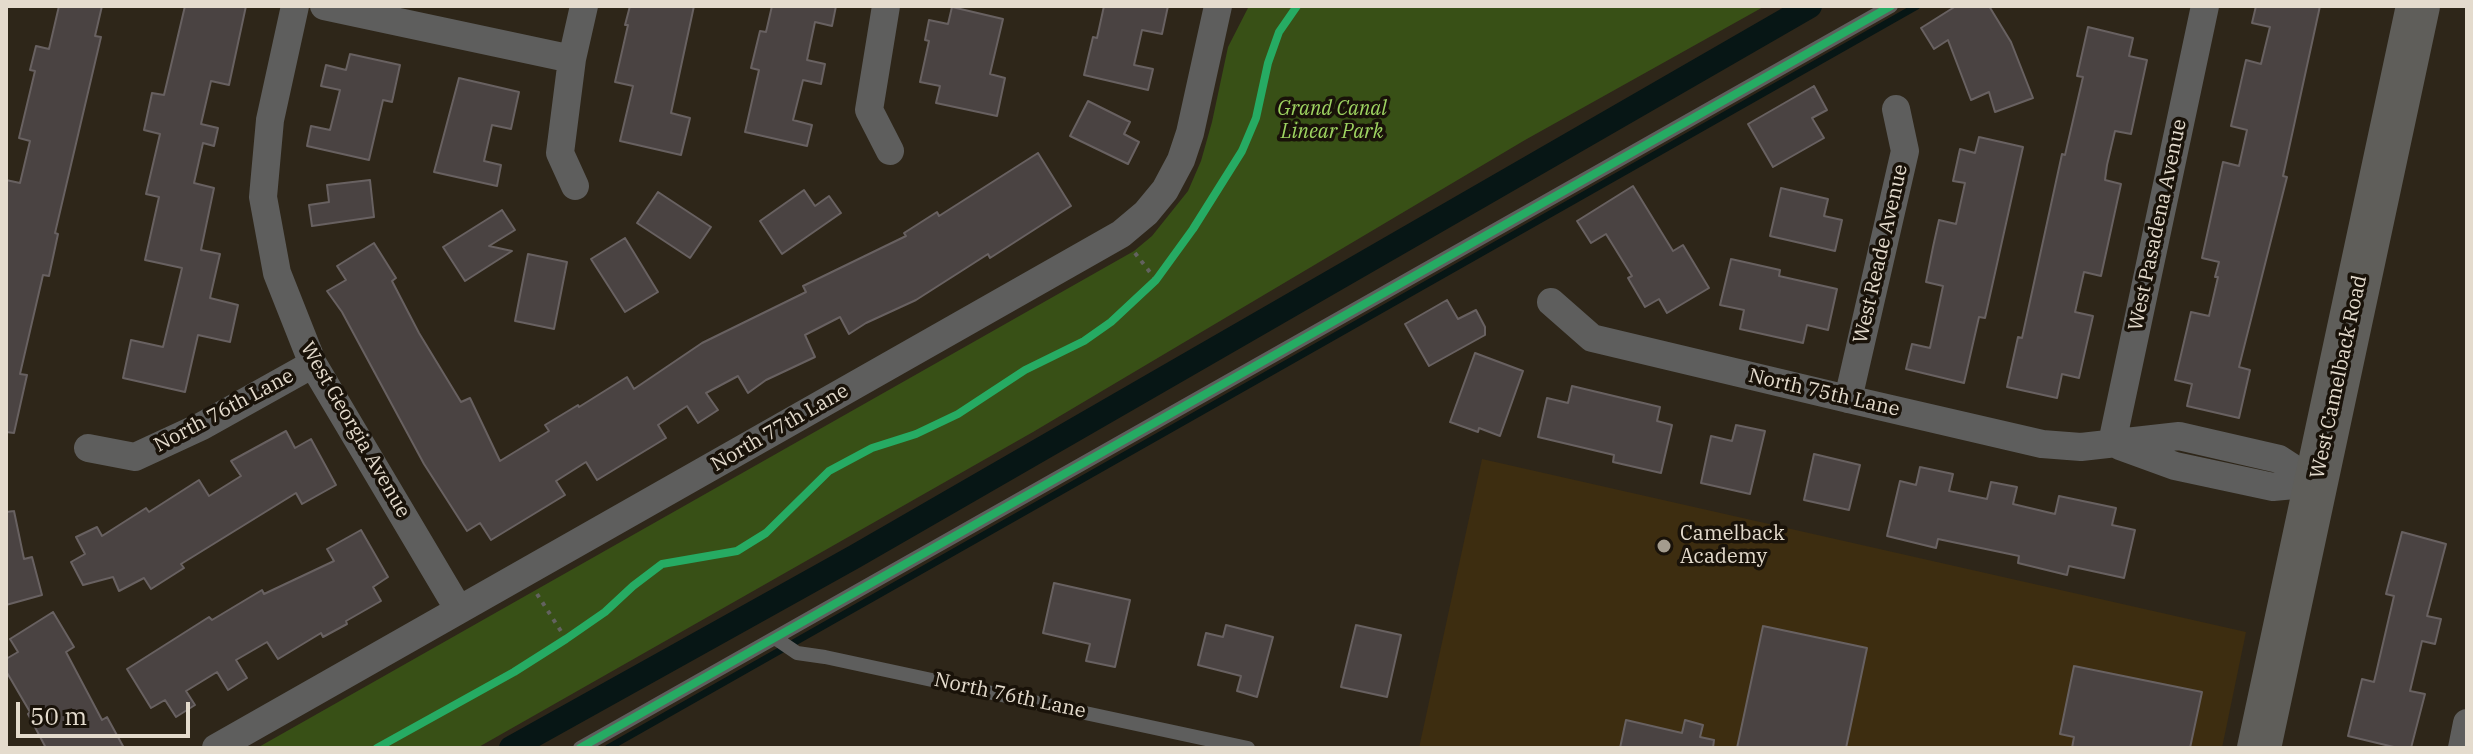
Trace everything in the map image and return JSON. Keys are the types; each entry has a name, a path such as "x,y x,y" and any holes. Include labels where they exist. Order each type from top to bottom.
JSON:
{"main road":[{"name":"West Camelback Road","path":"2259,748 2418,6"}],"street":[{"name":"West Georgia Avenue","path":"295,6 270,120 263,197 277,273 313,364 459,610"},
{"path":"324,6 572,59"},
{"path":"575,186 560,153 572,59 584,6"},
{"path":"886,6 869,110 890,151"},
{"name":"North 77th Lane","path":"216,748 1121,234 1146,213 1165,190 1181,160 1190,133 1218,6"},
{"name":"West Pasadena Avenue","path":"2112,443 2205,6"},
{"name":"West Reade Avenue","path":"1848,399 1905,151 1896,109"},
{"name":"North 75th Lane","path":"1551,302 1592,338 1848,399 2042,444 2081,447 2112,443 2175,466 2273,487 2316,483"},
{"name":"North 76th Lane","path":"88,448 135,457 202,426 313,364"},
{"path":"2462,748 2467,723"}],"lane":[{"path":"580,748 779,641 1891,6"},
{"name":"North 76th Lane","path":"779,641 797,653 1248,748"}],"path":[{"path":"1121,234 1156,280"},
{"path":"1148,287 1165,267"},
{"path":"524,574 566,639"},
{"path":"553,647 579,630"}],"shaded area":[{"name":"Camelback Academy","path":"1482,459 2246,632 2222,748 1419,748"}],"green space":[{"name":"Grand Canal Linear Park","path":"1249,6 1765,6 1525,140 1033,432 477,748 257,748 1134,251 1152,236 1188,191 1201,161 1212,122 1228,47"}],"building":[{"path":"59,6 102,6 95,36 101,37 55,233 58,234 49,276 43,275 20,374 27,375 14,433 6,432 6,180 20,183 30,141 19,138 35,71 30,70 36,46 49,49"},
{"path":"185,6 246,6 229,85 211,81 201,124 218,128 214,146 203,143 194,183 214,188 201,250 220,254 210,298 238,305 230,342 198,335 185,392 123,378 131,340 163,347 182,268 145,260 159,197 146,194 160,134 144,130 152,93 164,95"},
{"path":"630,6 694,6 671,113 690,118 681,155 620,141 633,86 615,82"},
{"path":"772,6 836,6 832,26 815,22 807,60 825,64 821,84 803,80 793,120 812,125 807,146 745,132 759,70 751,68 760,31 766,32"},
{"path":"1104,6 1168,6 1162,34 1142,30 1134,65 1153,69 1148,90 1084,75"},
{"path":"1956,6 1989,6 2011,42 2033,98 1995,112 1989,92 1971,100 1948,40 1934,49 1921,28"},
{"path":"2256,6 2320,6 2283,176 2287,177 2239,367 2250,370 2239,418 2187,406 2192,384 2175,380 2191,312 2209,316 2218,277 2215,277 2219,262 2202,258 2223,162 2239,166 2247,130 2231,126 2246,60 2261,64 2270,27 2252,23"},
{"path":"952,7 1003,19 990,74 1005,78 997,116 936,103 940,86 920,82 929,41 925,40 929,20 948,24"},
{"path":"2088,27 2133,38 2129,56 2147,60 2131,134 2115,131 2107,165 2105,180 2121,184 2101,276 2084,272 2075,312 2093,316 2079,378 2062,374 2057,398 2007,387 2018,337 2022,338 2062,154 2065,155 2083,77 2077,76"},
{"path":"350,54 400,65 392,102 383,100 369,160 307,146 311,126 330,130 340,90 321,86 326,65 346,70"},
{"path":"459,78 519,92 511,129 492,125 484,161 501,165 497,186 434,172"},
{"path":"1814,86 1827,110 1812,118 1824,138 1773,167 1748,124"},
{"path":"1088,101 1130,122 1124,134 1139,142 1128,164 1070,136"},
{"path":"1979,137 2023,147 1985,318 1979,317 1964,383 1906,369 1912,344 1930,348 1943,286 1926,282 1939,220 1956,224 1965,183 1953,181 1960,149 1975,153"},
{"path":"1038,153 1071,206 990,258 988,254 916,300 849,334 840,317 805,335 815,357 766,380 748,393 738,376 706,393 718,410 698,423 687,406 658,425 666,438 597,480 586,462 556,481 565,495 491,540 480,523 467,531 424,464 342,312 327,291 346,280 337,266 374,243 396,278 392,281 419,333 461,402 470,398 500,461 549,431 545,425 578,405 627,377 634,389 702,343 806,292 803,286 906,236 904,233 937,212 939,216"},
{"path":"370,180 374,217 312,226 309,205 329,202 327,185"},
{"path":"1633,186 1673,251 1683,245 1709,288 1667,313 1659,299 1645,307 1628,278 1632,276 1606,234 1591,243 1577,221"},
{"path":"1781,188 1828,199 1824,216 1842,220 1835,251 1770,236"},
{"path":"804,190 815,206 829,196 841,213 782,254 760,221"},
{"path":"658,192 711,227 690,258 637,223"},
{"path":"502,210 515,230 489,246 512,251 465,281 443,247"},
{"path":"625,238 658,292 625,312 591,259"},
{"path":"528,254 567,262 554,329 515,321"},
{"path":"1731,259 1780,270 1779,276 1837,289 1828,330 1807,325 1803,343 1740,329 1744,310 1720,305"},
{"path":"1447,300 1458,319 1476,310 1485,327 1485,335 1429,366 1405,324"},
{"path":"1475,353 1523,371 1500,436 1450,422"},
{"path":"1572,386 1660,407 1657,421 1672,425 1661,473 1613,462 1614,455 1538,437 1547,398 1568,403"},
{"path":"1736,425 1765,431 1750,494 1701,483 1711,436 1732,441"},
{"path":"286,431 295,448 311,439 336,485 302,504 296,493 181,564 184,568 151,589 144,578 119,591 113,577 83,585 71,562 85,554 76,537 97,527 102,536 146,508 149,512 199,480 209,496 241,476 231,461"},
{"path":"1814,454 1860,465 1849,510 1804,500"},
{"path":"1920,467 1953,474 1949,491 1987,499 1991,482 2017,487 2013,504 2055,514 2059,496 2116,508 2112,525 2135,530 2124,578 2069,566 2067,575 2018,563 2019,556 1938,539 1936,548 1887,536 1900,481 1916,485"},
{"path":"14,511 24,559 32,557 42,595 6,605 6,512"},
{"path":"361,530 388,577 373,587 381,601 346,621 347,624 323,637 321,633 278,659 267,642 236,660 247,678 228,690 217,672 186,691 195,705 176,717 165,700 151,708 127,669 209,617 212,620 262,590 264,594 334,561 327,549"},
{"path":"2402,532 2446,544 2427,616 2441,619 2435,644 2422,641 2410,691 2425,694 2411,748 2398,748 2348,736 2362,679 2374,682 2394,596 2386,594"},
{"path":"1054,583 1130,600 1115,667 1086,661 1090,644 1043,633"},
{"path":"53,612 74,647 66,652 102,720 107,717 124,748 46,748 28,714 30,712 6,671 6,659 18,652 10,639"},
{"path":"1226,625 1273,637 1257,697 1237,691 1241,676 1198,665 1206,633 1223,637"},
{"path":"1356,625 1401,635 1387,697 1341,687"},
{"path":"1763,626 1867,648 1846,748 1737,748"},
{"path":"2074,666 2202,692 2190,748 2072,748 2074,737 2060,734"},
{"path":"1626,720 1682,733 1685,720 1703,725 1700,737 1714,740 1713,748 1620,748"}],"waterway":[{"path":"511,748 854,557 1810,6"},
{"path":"608,748 1917,6"}],"cycle path":[{"path":"377,748 514,672 566,639 605,612 662,564 737,551 766,533 829,471 872,448 916,434 958,414 1025,370 1084,341 1111,322 1156,280 1193,229 1242,151 1256,118 1268,63 1279,32 1297,6"},
{"path":"580,748 1891,6"}],"place":[{"name":"Camelback Academy","path":"1664,546"}]}
